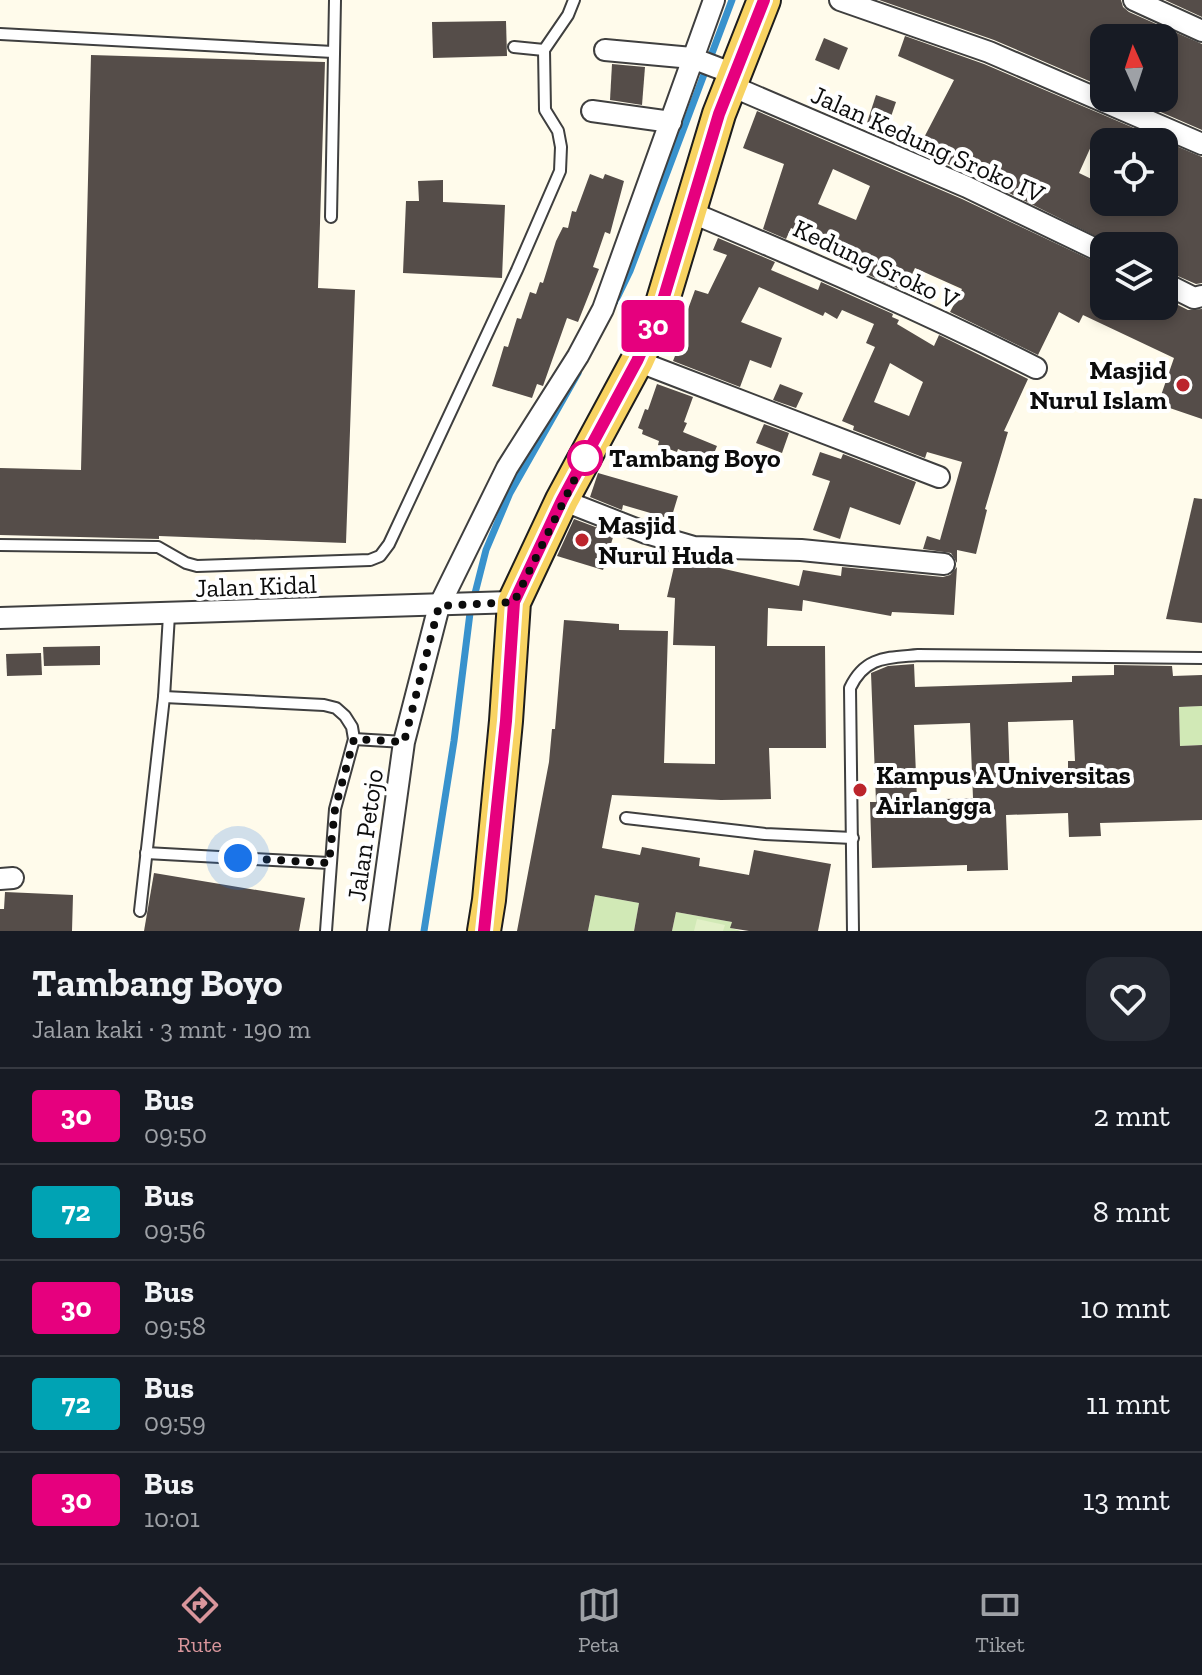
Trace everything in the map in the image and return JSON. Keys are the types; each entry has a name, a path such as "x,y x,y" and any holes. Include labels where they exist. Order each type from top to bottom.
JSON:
{"main road":[{"path":"484,931 506,721 503,603 637,361 660,310 730,77 764,0"}],"street":[{"name":"Jalan Petojo","path":"378,931 404,742 446,606 507,468 578,356 603,309 696,60 714,0"},
{"path":"840,0 989,52 1202,144"},
{"path":"1134,0 1202,31"},
{"name":"Jalan Kedung Sroko IV","path":"605,50 696,60 1090,246"},
{"path":"592,111 671,122"},
{"name":"Kedung Sroko V","path":"690,212 876,291 1036,368"},
{"path":"1178,290 1194,298 1202,296"},
{"path":"637,361 939,477"},
{"path":"562,500 646,533 694,547 801,550 944,564"},
{"name":"Jalan Kidal","path":"0,618 503,603"}],"lane":[{"path":"331,217 335,0"},
{"path":"0,545 158,547 197,566 370,560 380,556 389,544 560,171 558,131 545,110 544,50 568,15 574,0"},
{"path":"0,34 333,52"},
{"path":"514,47 544,50"},
{"path":"140,911 164,697 169,615"},
{"path":"853,931 850,688 867,664 880,659 918,655 1202,658"},
{"path":"164,697 331,705 349,720 354,739 335,809 326,931"},
{"path":"354,739 404,742"},
{"path":"626,818 765,834 853,838"},
{"path":"146,853 329,863"}],"green space":[{"path":"1202,706 1202,745 1180,746 1179,707"},
{"path":"595,895 639,903 634,931 588,931"},
{"path":"676,912 732,922 731,928 741,931 672,931"},
{"path":"697,919 725,925 723,931 694,931"}],"building":[{"path":"879,0 1121,0 1129,12 1156,24 1090,24 1090,81 994,40"},
{"path":"1165,0 1202,0 1202,17"},
{"path":"506,21 507,56 433,58 432,22"},
{"path":"1178,33 1202,44 1202,130 1161,112 1178,112"},
{"path":"905,36 984,64 1090,109 1090,112 1134,128 1090,128 1090,149 1079,173 1090,178 1090,216 1178,216 1178,147 1202,157 1202,283 1196,284 1178,276 1178,232 1090,234 973,175 917,151 954,80 898,56"},
{"path":"824,38 848,48 839,70 815,60"},
{"path":"91,55 325,62 318,288 355,290 346,543 159,536 159,539 0,535 0,468 81,470"},
{"path":"612,64 645,67 642,105 610,100"},
{"path":"876,95 896,102 884,137 865,129"},
{"path":"757,111 962,199 1090,259 1090,318 1083,315 1079,323 1059,312 1038,355 950,312 962,289 915,268 904,291 851,267 857,257 791,228 786,239 763,229 784,164 743,148","holes":["833,169 870,186 856,220 818,204"]},
{"path":"590,174 603,179 605,174 624,181 610,234 605,232 593,267 599,269 578,322 567,318 543,386 537,384 532,398 492,386 504,346 508,347 517,318 521,319 530,292 536,294 540,282 543,283 556,241 563,227 568,228 572,211 576,212"},
{"path":"443,180 443,202 505,205 502,278 403,273 406,201 419,201 418,181"},
{"path":"718,238 775,262 771,270 818,290 821,282 893,314 892,317 899,320 897,324 934,346 939,335 1028,379 1004,431 1008,432 985,509 976,554 957,550 957,563 951,553 923,549 927,536 940,540 962,462 927,452 925,458 853,430 854,426 842,421 875,347 866,343 874,324 842,310 837,319 825,312 823,316 759,287 741,322 782,338 771,368 750,360 740,387 673,361 695,290 708,294 727,255 713,250","holes":["890,363 923,382 909,416 874,402"]},
{"path":"1178,305 1188,310 1202,309 1202,419 1158,404 1174,358 1094,320 1178,320"},
{"path":"657,384 693,397 683,432 717,446 710,463 678,449 677,452 658,445 659,441 642,434 643,430 638,428"},
{"path":"780,384 803,393 796,408 773,400"},
{"path":"764,424 789,433 782,453 756,443"},
{"path":"820,452 841,459 843,454 916,482 900,525 850,507 840,539 813,530 830,481 812,475"},
{"path":"598,473 678,496 671,519 623,505 622,510 590,497"},
{"path":"1194,498 1202,499 1202,623 1166,619"},
{"name":"Masjid Nurul Huda","path":"574,519 614,534 603,570 557,556"},
{"path":"676,558 799,586 803,570 841,576 842,567 943,577 950,575 957,567 954,615 892,612 891,616 803,600 802,611 768,608 767,646 825,646 826,748 769,748 771,799 612,795 602,848 640,855 642,847 700,858 699,866 749,875 754,850 831,864 818,931 749,931 730,928 732,922 676,912 672,931 634,931 639,903 595,895 588,931 517,931 549,762 552,729 555,729 564,620 619,624 619,630 668,631 664,763 715,764 715,646 673,645 675,598 667,597"},
{"path":"100,646 100,665 44,666 43,647"},
{"path":"41,653 42,675 7,676 6,654"},
{"path":"914,664 915,687 1072,682 1072,676 1114,675 1114,665 1172,666 1173,676 1202,675 1202,706 1179,707 1180,746 1202,745 1202,820 1100,823 1101,836 1069,837 1068,813 1006,815 1008,870 967,871 967,865 872,868 870,802 876,802 871,673 888,666","holes":["1073,720 1075,761 1068,761 1068,782 1010,784 1008,722","970,723 973,798 917,800 914,725"]},
{"path":"154,873 305,898 299,931 144,931"},
{"path":"5,892 73,895 72,931 0,931 0,909 4,909"}],"waterway":[{"path":"615,302 630,271 732,0"},
{"path":"424,931 454,741 470,613 486,550 510,493 578,373"}],"bus line":[{"name":"30","path":"484,931 506,721 514,602 562,500 637,361 660,310 719,114 764,0"}],"place":[{"name":"Masjid Nurul Islam","path":"1183,385"},
{"name":"Tambang Boyo","path":"585,458"},
{"name":"Masjid Nurul Huda","path":"582,540"},
{"name":"Kampus A Universitas Airlangga","path":"860,790"}],"route":[{"path":"238,858 329,863 335,809 354,739 404,742 439,606 514,602 592,444 585,458"}]}
